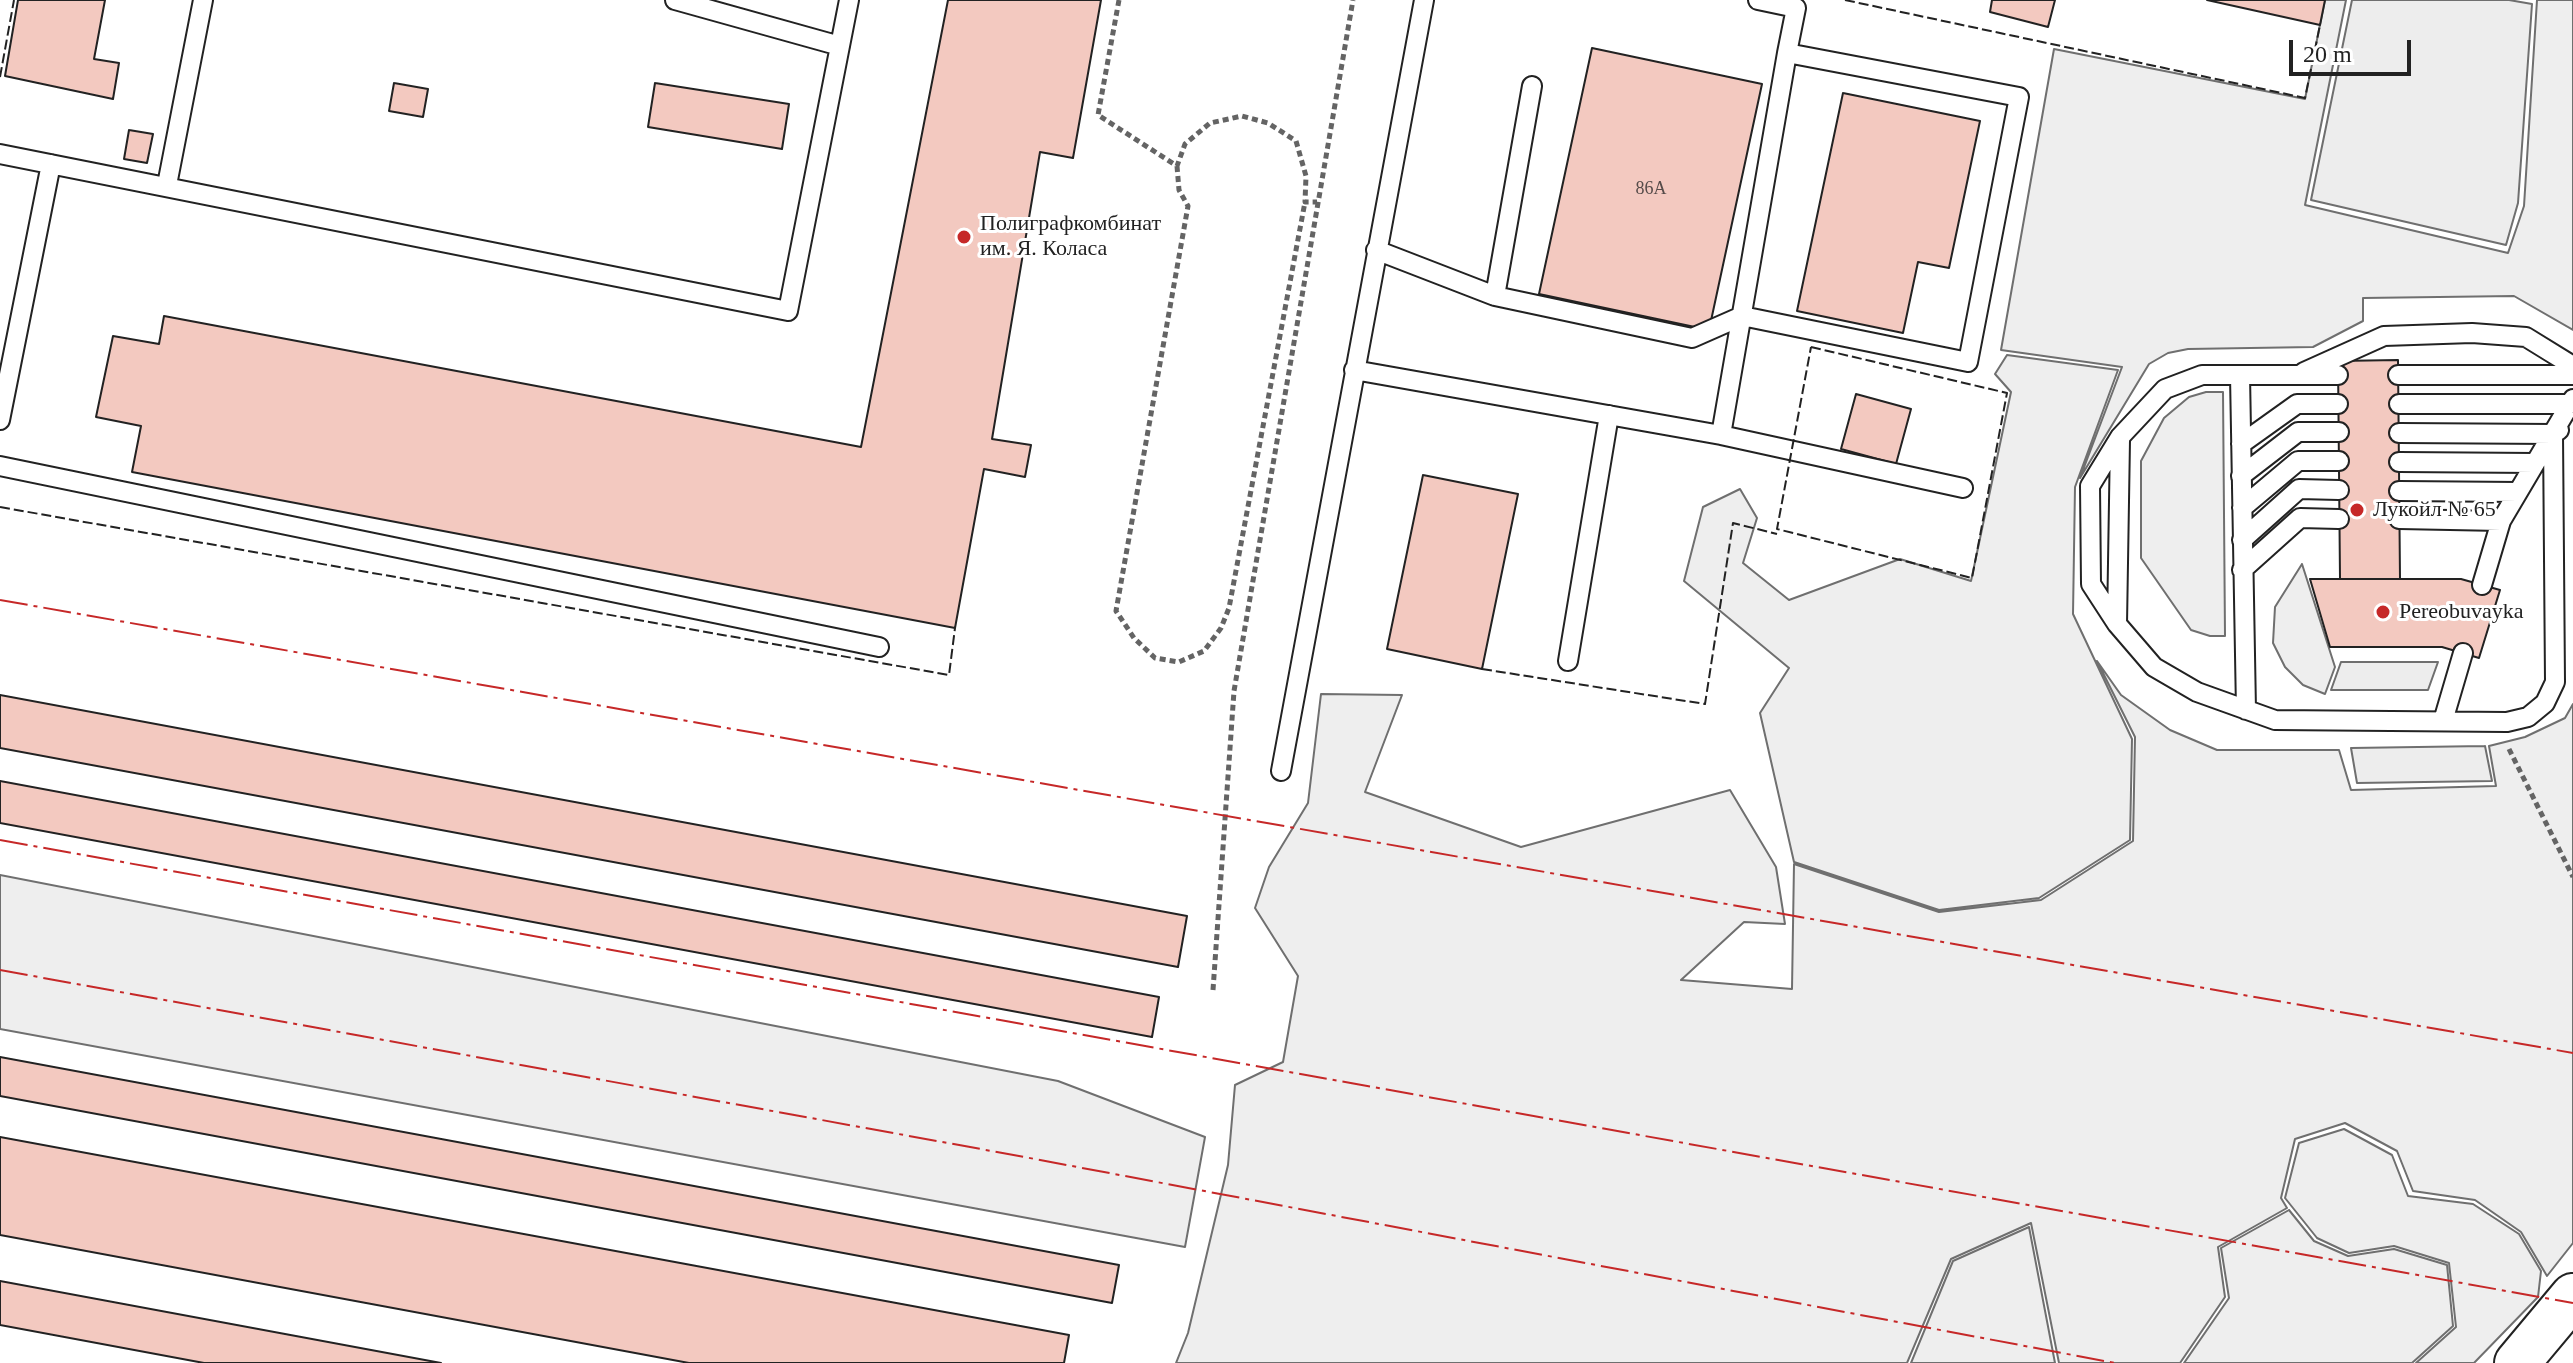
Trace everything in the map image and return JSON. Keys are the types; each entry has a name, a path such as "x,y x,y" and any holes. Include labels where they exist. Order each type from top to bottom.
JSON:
{"main road":[{"path":"2517,1363 2573,1296"}],"lane":[{"path":"167,185 203,0"},
{"path":"675,0 840,46"},
{"path":"0,154 788,311 849,0"},
{"path":"1281,771 1424,0"},
{"path":"1721,435 1796,8 1758,0"},
{"path":"1376,250 1495,296 1692,338 1742,316 1968,362 2019,97 1787,53"},
{"path":"1495,296 1532,86"},
{"path":"0,420 51,164"},
{"path":"2297,375 2384,336 2472,333 2526,337 2573,366"},
{"path":"1354,370 1721,435 1963,488"},
{"path":"2338,375 2202,375 2165,389 2120,437 2090,486 2091,584 2117,624 2154,667 2197,692 2275,720 2498,722 2528,717 2545,703 2555,682 2553,434"},
{"path":"2240,375 2246,710"},
{"path":"2398,375 2573,375"},
{"path":"2241,444 2297,404 2338,404"},
{"path":"2399,404 2572,408"},
{"path":"2482,585 2501,521 2572,408"},
{"path":"1568,661 1609,415"},
{"path":"2241,476 2298,432 2339,432"},
{"path":"2399,433 2553,434"},
{"path":"2117,624 2120,437"},
{"path":"2242,508 2298,461 2339,461"},
{"path":"2399,462 2535,463"},
{"path":"0,466 879,647"},
{"path":"2242,540 2299,489 2339,490"},
{"path":"2399,491 2518,492"},
{"path":"2242,570 2300,518 2339,519"},
{"path":"2399,519 2501,521"},
{"path":"2443,721 2463,653"}],"path":[{"path":"1119,0 1098,115 1177,166"},
{"path":"1213,990 1234,691 1353,0"},
{"path":"1242,116 1268,123 1296,141 1306,176 1305,202 1229,608 1221,628 1204,651 1179,662 1155,658 1134,638 1116,611 1188,206 1179,190 1177,166 1185,144 1210,123 1242,116"},
{"path":"1305,202 1317,202"},
{"path":"2498,722 2573,877"}],"shaded area":[{"path":"2325,0 2346,0 2305,205 2508,253 2524,206 2537,0 2573,0 2573,330 2514,296 2363,298 2363,321 2313,347 2188,349 2168,353 2149,364 2080,478 2122,367 2001,350 2054,49 2305,99"},
{"path":"2352,0 2509,0 2532,4 2518,203 2506,245 2311,200"},
{"path":"2007,355 2118,370 2075,487 2073,614 2132,739 2130,840 2039,898 1939,910 1794,862 1760,713 1789,668 1684,581 1703,507 1740,489 1757,518 1743,563 1789,600 1900,559 1971,581 2011,392 1995,374"},
{"path":"2206,392 2223,392 2225,636 2210,636 2191,630 2141,558 2141,461 2164,418 2189,397"},
{"path":"2302,564 2335,667 2325,694 2303,685 2285,667 2273,643 2275,607"},
{"path":"2097,661 2121,695 2170,730 2217,750 2339,750 2351,790 2496,786 2489,746 2525,737 2565,718 2573,704 2573,1243 2547,1276 2521,1232 2475,1200 2413,1191 2397,1151 2345,1123 2295,1139 2281,1198 2287,1208 2218,1247 2225,1297 2180,1363 2059,1363 2031,1223 1951,1259 1907,1363 1176,1363 1188,1333 1228,1165 1235,1085 1283,1062 1298,976 1255,908 1269,867 1308,803 1321,694 1402,695 1365,792 1521,847 1730,790 1776,867 1785,924 1744,922 1681,980 1792,989 1794,864 1939,912 2041,900 2133,841 2135,737"},
{"path":"2341,662 2438,662 2428,690 2331,690"},
{"path":"2485,746 2492,781 2357,783 2351,748"},
{"path":"0,875 1058,1081 1205,1137 1185,1247 0,1029"},
{"path":"2344,1129 2392,1155 2408,1196 2473,1204 2519,1234 2541,1271 2538,1297 2474,1363 2416,1363 2456,1327 2449,1263 2394,1246 2349,1253 2317,1238 2285,1198 2299,1143"},
{"path":"2289,1210 2314,1241 2348,1256 2394,1249 2447,1265 2453,1326 2412,1363 2184,1363 2229,1298 2221,1248"},
{"path":"2029,1227 2055,1363 1911,1363 1953,1261"}],"building":[{"path":"18,0 105,0 94,59 119,63 113,99 5,76"},
{"name":"Полиграфкомбинат им. Я. Коласа","path":"948,0 1101,0 1073,158 1040,152 992,439 1031,445 1025,477 984,469 955,628 132,472 141,426 96,417 113,336 159,344 164,316 861,447"},
{"path":"1992,0 2055,0 2048,27 1990,12"},
{"path":"2207,0 2325,0 2320,25"},
{"path":"1592,48 1762,84 1709,330 1539,294"},
{"path":"394,83 428,89 423,117 389,111"},
{"path":"655,83 789,104 782,149 648,127"},
{"path":"1843,93 1980,121 1949,268 1918,262 1903,333 1797,311"},
{"path":"129,130 153,134 147,163 124,159"},
{"path":"2398,360 2400,579 2340,579 2338,361"},
{"path":"1856,394 1911,409 1896,464 1841,449"},
{"path":"1423,475 1518,494 1482,669 1387,649"},
{"path":"2310,579 2461,579 2500,590 2479,658 2442,647 2330,647"},
{"path":"0,695 1187,916 1178,967 0,748"},
{"path":"0,781 1159,997 1152,1037 0,823"},
{"path":"0,1057 1119,1265 1112,1303 0,1096"},
{"path":"0,1137 1069,1335 1064,1363 689,1363 0,1235"},
{"path":"0,1281 441,1363 204,1363 0,1325"}],"fence":[{"path":"0,77 14,0"},
{"path":"1845,0 2305,98 2320,25"},
{"path":"1811,347 2007,393 1972,578 1777,529 1811,347"},
{"path":"0,507 949,675 955,628"},
{"path":"1482,669 1705,704 1733,523 1777,534"}],"power":[{"path":"0,600 2573,1053"},
{"path":"0,840 2573,1303"},
{"path":"0,970 1019,1156 2115,1363"}],"place":[{"name":"Полиграфкомбинат им. Я. Коласа","path":"964,237"},
{"name":"Лукойл № 65","path":"2357,510"},
{"name":"Pereobuvayka","path":"2383,612"}]}
